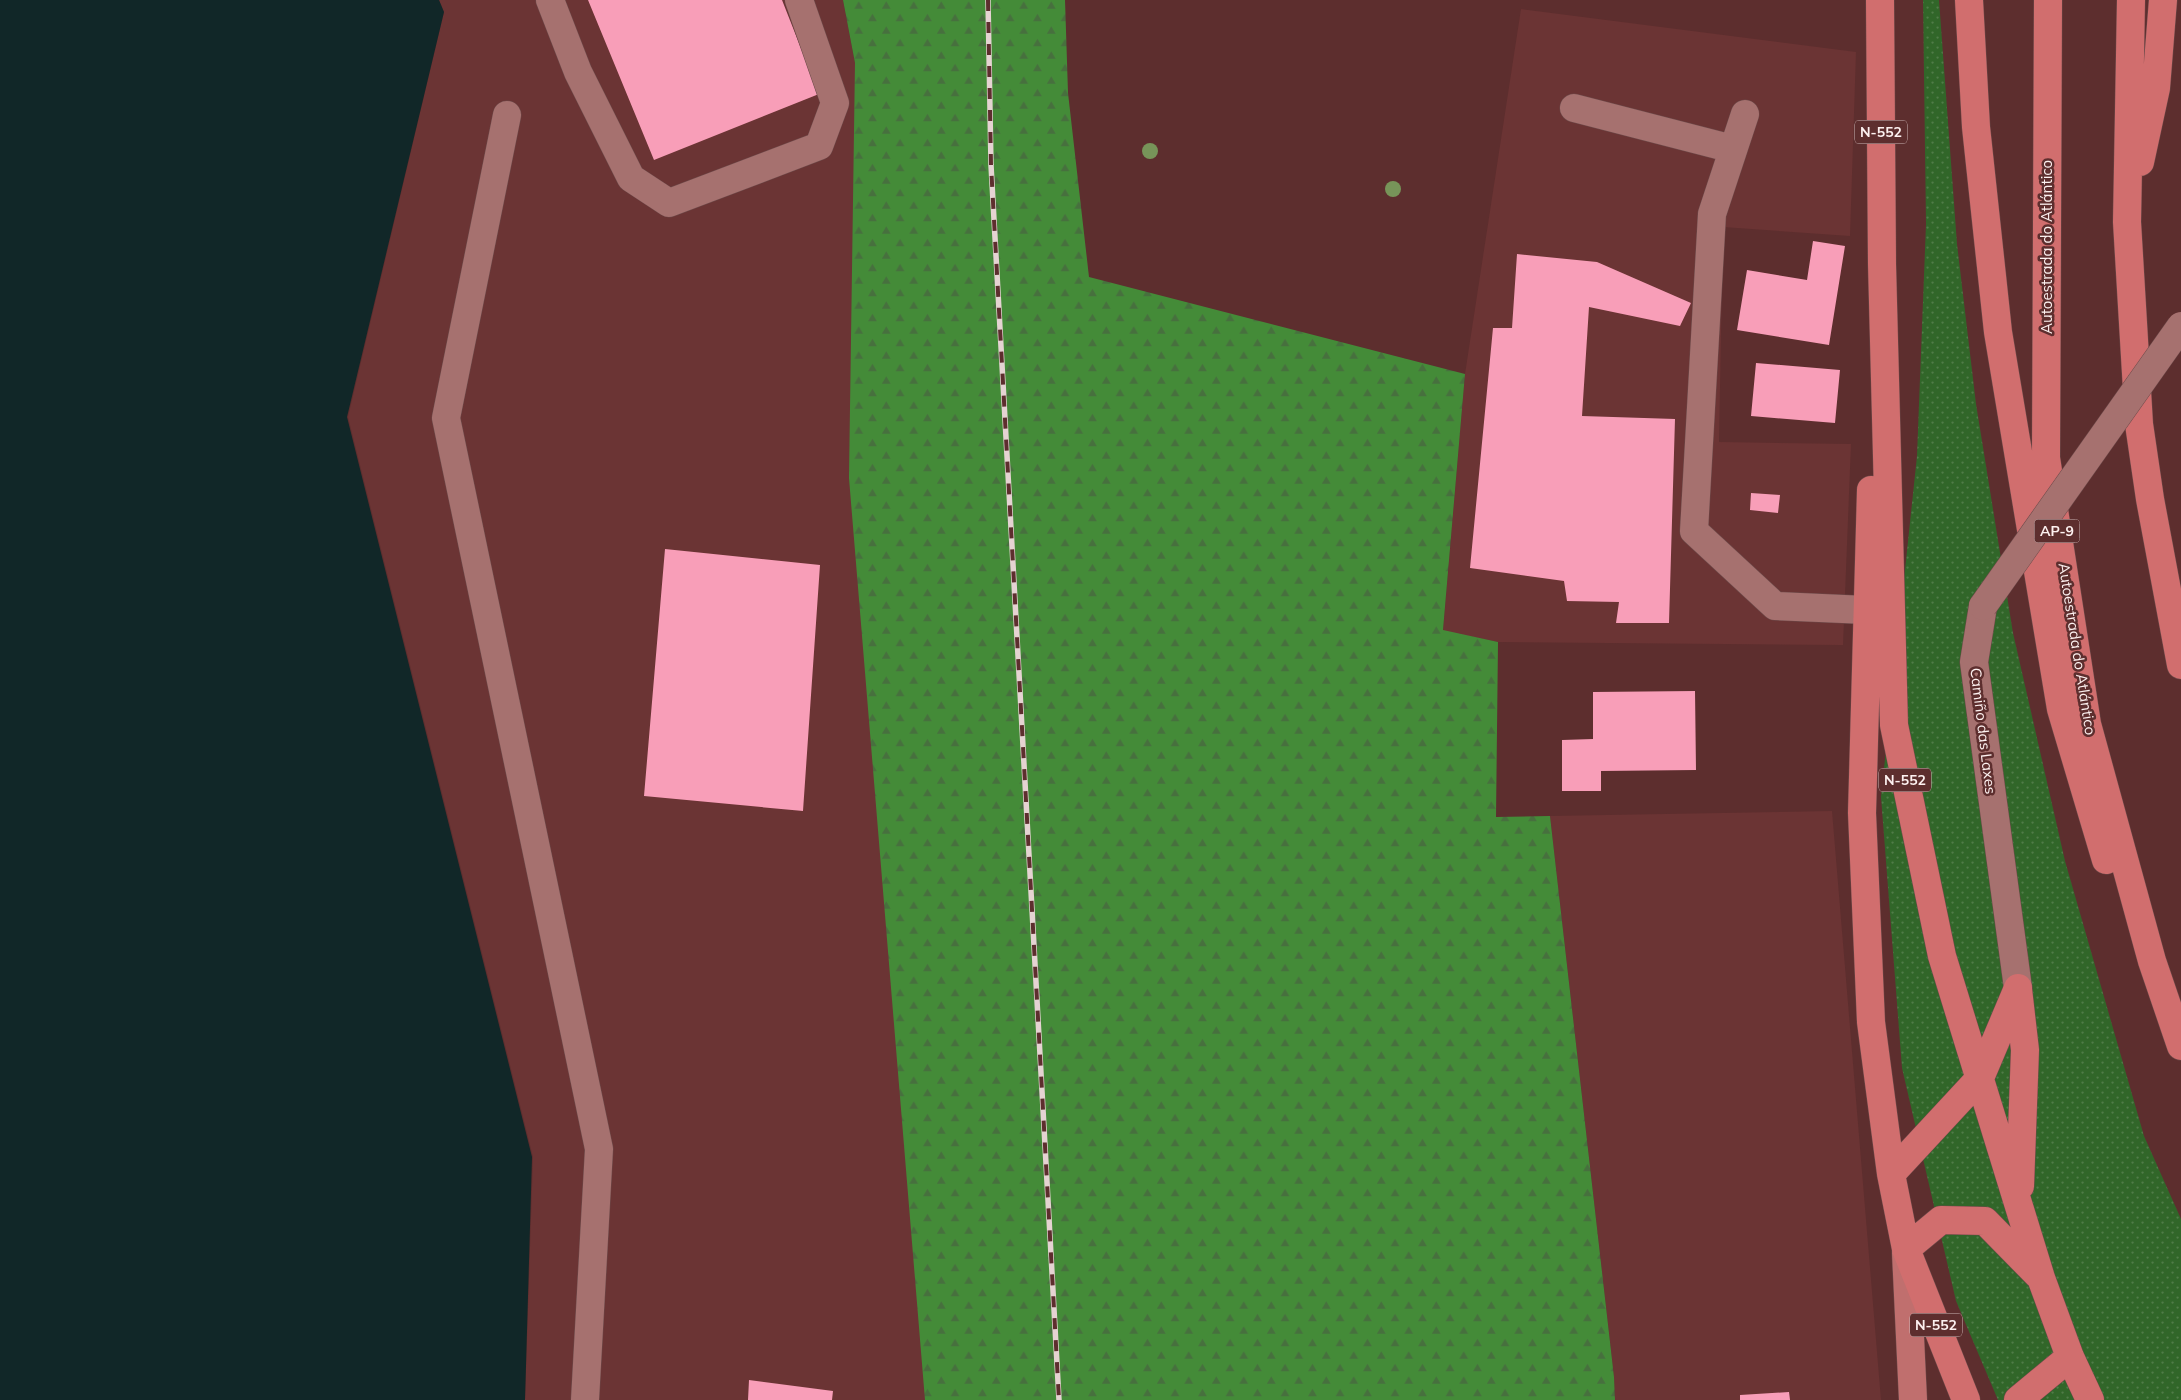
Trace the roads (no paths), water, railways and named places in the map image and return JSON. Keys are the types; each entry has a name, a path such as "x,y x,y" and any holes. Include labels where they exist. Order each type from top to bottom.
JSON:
{"highway":[{"name":"N-552","path":"1880,0 1882,264 1894,725 1942,956 2041,1278 2070,1357 2090,1400"},
{"path":"1969,0 1976,127 1998,332 2061,709 2104,854 2152,961"},
{"name":"Autoestrada do Atlántico","path":"2048,0 2046,458 2087,724 2152,961 2181,1046"},
{"path":"2131,0 2127,222 2140,424 2150,499 2181,666"},
{"path":"2127,222 2156,88 2163,0"},
{"name":"N-552","path":"1882,264 1866,610 1862,813 1871,1022 1892,1174 1906,1249 1966,1400"},
{"path":"1892,1174 1980,1078 2018,988"},
{"path":"2018,988 2025,1050 2020,1205"},
{"path":"1906,1249 1940,1220 1984,1221 2041,1278"},
{"path":"2018,1400 2070,1357"}],"main road":[{"path":"1906,1249 1913,1400"}],"street":[{"path":"550,0 578,72 631,178 669,203 819,146 835,103 799,0"},
{"path":"1574,108 1733,148"},
{"path":"1744,114 1712,214 1694,531 1775,606 1866,610"},
{"path":"507,115 446,418 599,1149 585,1400"},
{"name":"Camiño das Laxes","path":"2018,988 1974,662 1983,606 2181,326"}],"water":[{"path":"0,0 439,0 444,12 347,417 532,1157 525,1400 0,1400"}],"railway":[{"path":"988,0 991,165 1059,1400"}]}
